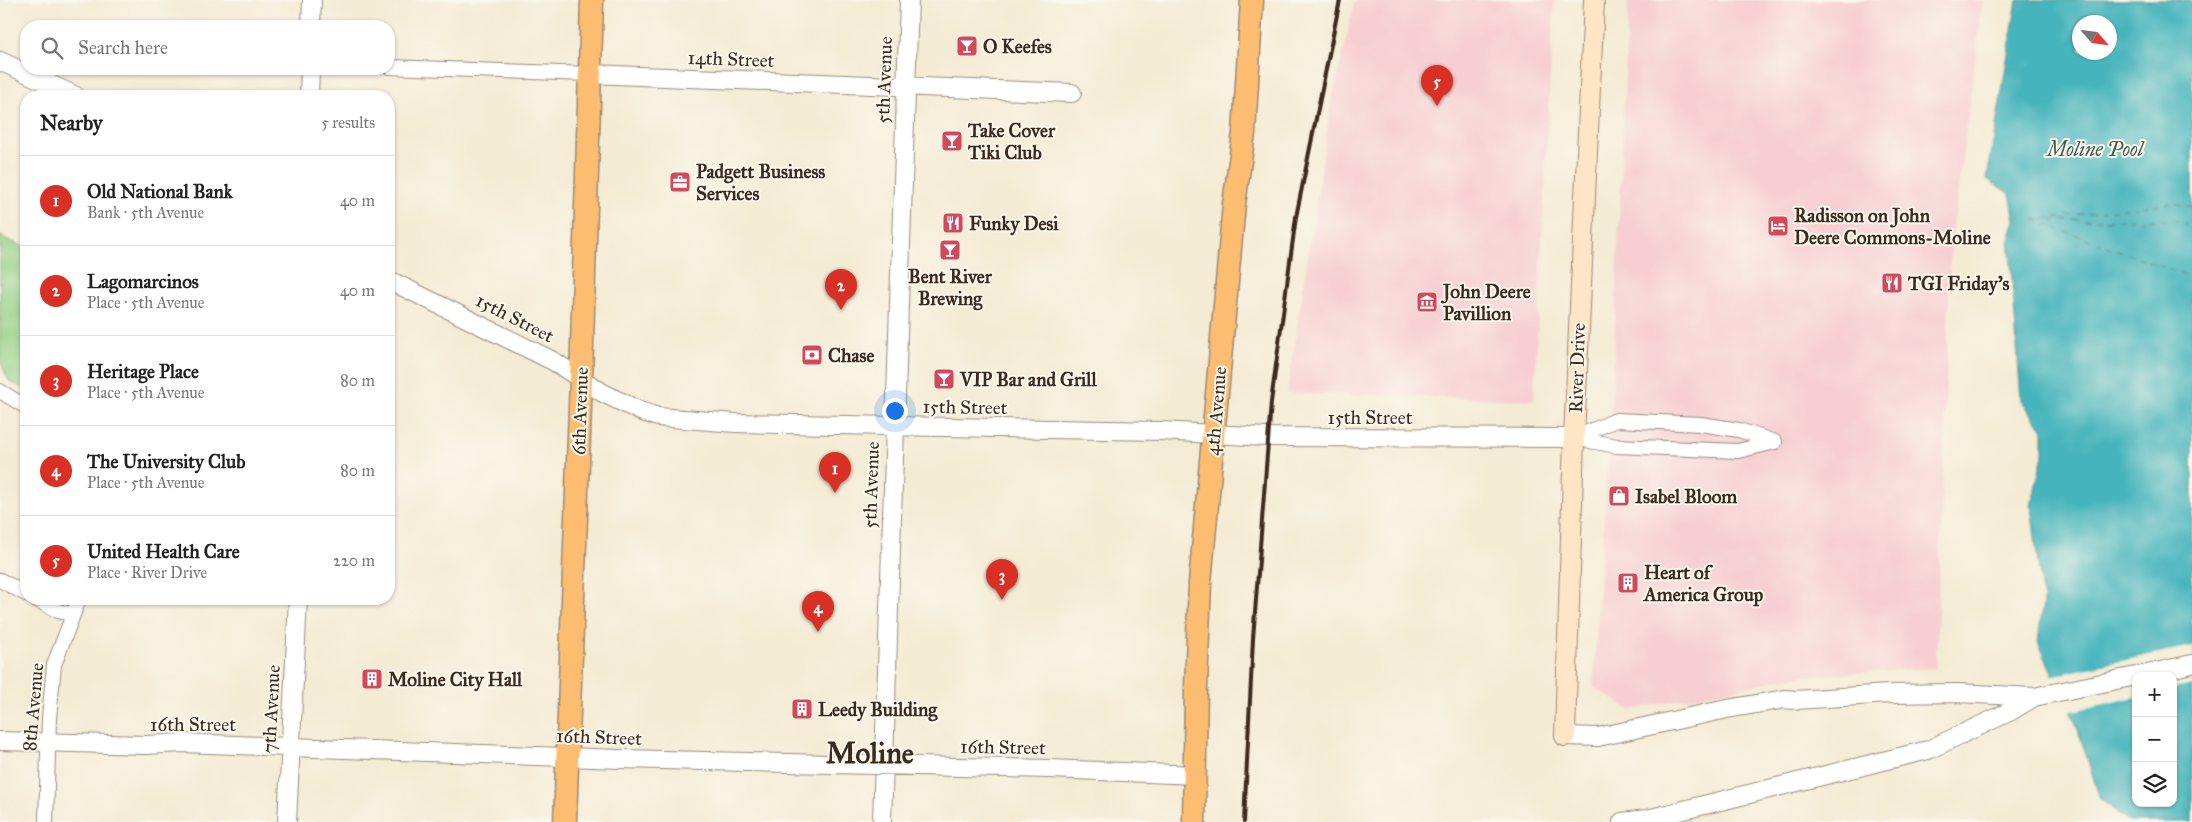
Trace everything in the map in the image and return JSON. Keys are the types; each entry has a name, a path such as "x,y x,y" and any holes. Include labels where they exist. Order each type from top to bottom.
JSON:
{"main road":[{"name":"6th Avenue","path":"565,822 592,0"},
{"name":"4th Avenue","path":"1194,822 1200,583 1234,204 1244,133 1252,0"},
{"name":"River Drive","path":"1565,736 1574,438 1594,0"}],"street":[{"path":"312,0 312,20"},
{"name":"5th Avenue","path":"882,822 909,0"},
{"path":"0,61 20,70"},
{"name":"14th Street","path":"395,67 1072,93"},
{"path":"30,75 63,90"},
{"path":"309,90 310,75"},
{"name":"15th Street","path":"395,283 501,334 553,362 603,394 640,411 658,416 736,423 1161,431 1214,435 1336,438 1574,438 1617,446 1738,452 1775,442 1739,430 1701,424 1616,420 1574,438"},
{"path":"0,390 20,403"},
{"path":"0,580 20,591"},
{"path":"46,605 58,611 71,614"},
{"name":"8th Avenue","path":"46,822 48,743 54,665 76,605"},
{"name":"7th Avenue","path":"287,822 298,605"},
{"path":"2155,672 2192,664"},
{"path":"1565,736 1598,736 1785,699 1957,693 2034,697 2132,677"},
{"path":"1622,822 1647,818 1928,750 2012,711 2034,697"},
{"name":"16th Street","path":"0,741 146,745 182,743 883,766 1196,774"}],"shaded area":[{"path":"1355,0 1554,0 1534,400 1287,393 1331,104"},
{"path":"1628,0 1983,0 1951,243 1936,668 1792,677 1630,710 1593,687 1613,376"}],"green space":[{"path":"0,236 20,245 20,387 9,381 0,361"}],"water":[{"name":"Moline Pool","path":"2017,0 2192,0 2192,822 2129,822 2100,799 2076,724 2038,642 2043,602 2031,506 2043,455 2043,430 2021,400 2009,239 2015,220 2010,194 1987,179"}],"pier":[{"path":"2192,646 2192,685 2177,688 2177,672 2132,672 2132,698 2067,712 2051,676"}],"ferry route":[{"path":"2034,220 2173,203 2192,207"},
{"path":"2034,220 2189,276 2192,283"},
{"path":"2040,220 2173,220 2192,226"}],"railway":[{"path":"1244,822 1253,639 1271,402 1296,217 1340,0"}],"place":[{"name":"O Keefes","path":"967,46"},
{"name":"United Health Care","path":"1437,106"},
{"name":"Take Cover Tiki Club","path":"952,141"},
{"name":"Padgett Business Services","path":"680,182"},
{"name":"Funky Desi","path":"953,223"},
{"name":"Radisson on John Deere Commons-Moline","path":"1778,226"},
{"name":"Bent River Brewing","path":"950,250"},
{"name":"TGI Friday's","path":"1892,283"},
{"name":"John Deere Pavillion","path":"1427,302"},
{"name":"Lagomarcinos","path":"841,310"},
{"name":"Chase","path":"812,355"},
{"name":"VIP Bar and Grill","path":"944,379"},
{"name":"Old National Bank","path":"835,493"},
{"name":"Isabel Bloom","path":"1619,496"},
{"name":"Heart of America Group","path":"1628,583"},
{"name":"Heritage Place","path":"1002,600"},
{"name":"The University Club","path":"818,632"},
{"name":"Moline City Hall","path":"372,679"},
{"name":"Leedy Building","path":"802,709"}],"district":[{"name":"Moline","path":"870,753"}]}
